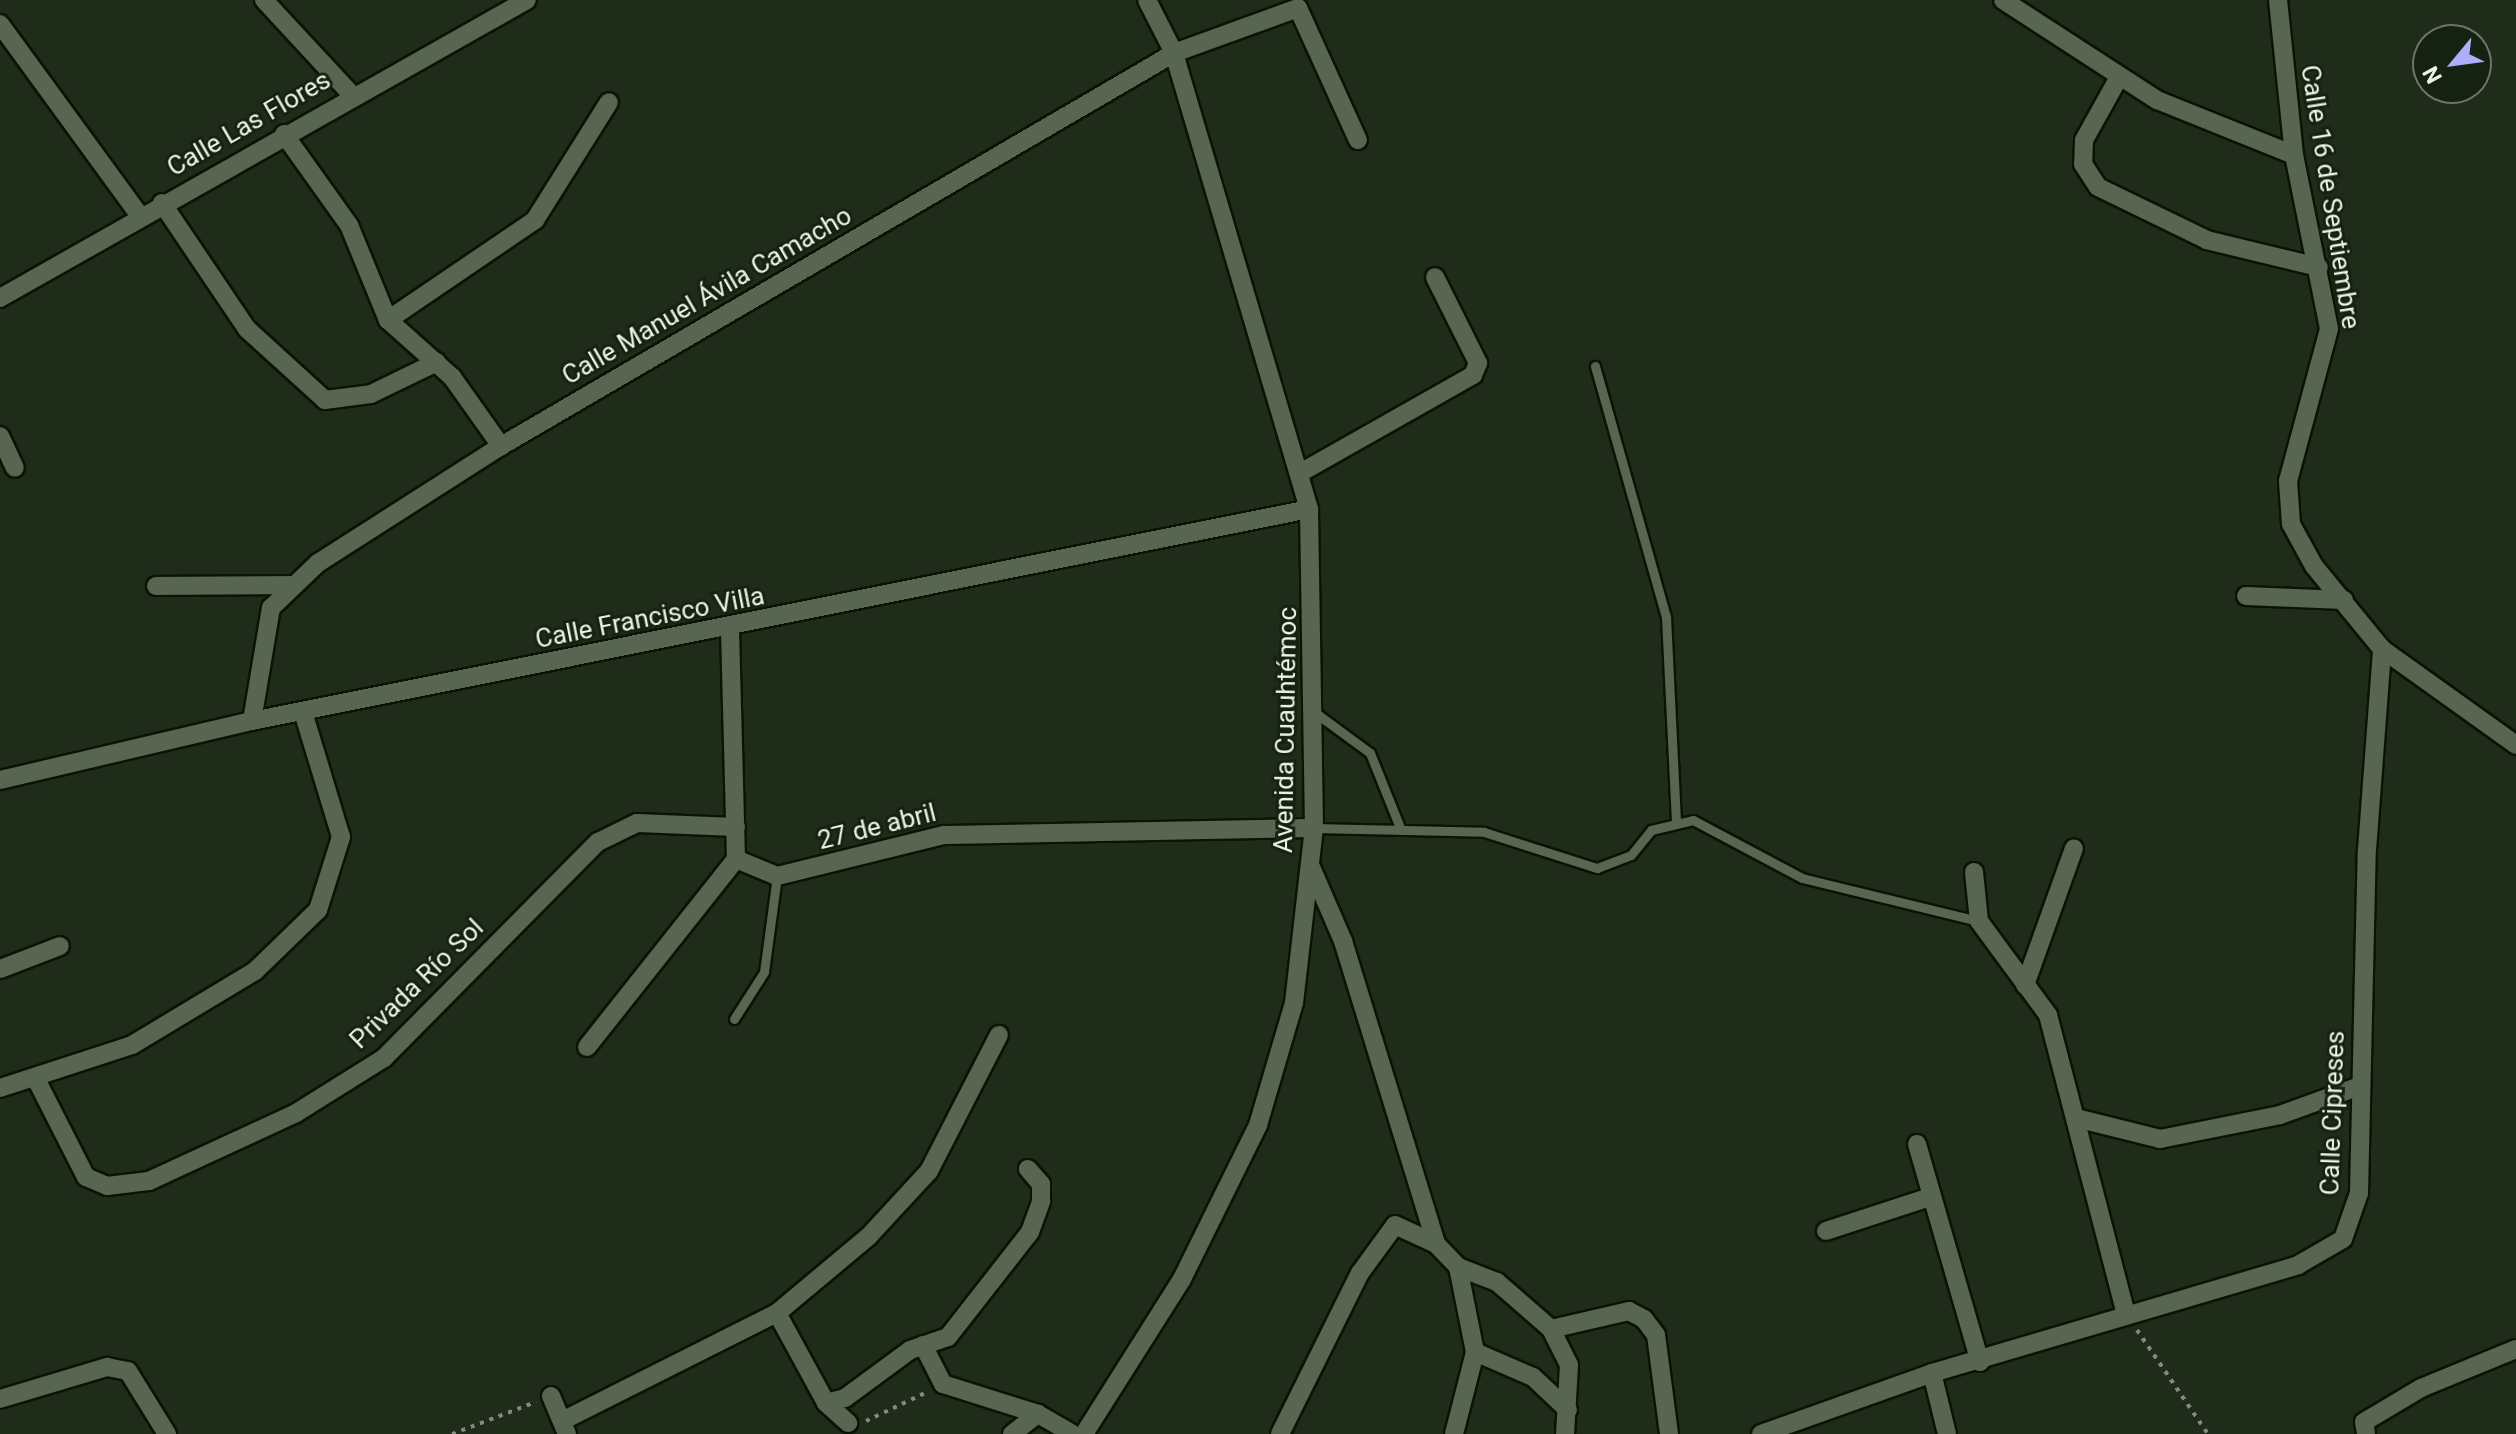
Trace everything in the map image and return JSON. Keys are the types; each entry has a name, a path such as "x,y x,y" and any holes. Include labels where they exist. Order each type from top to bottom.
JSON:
{"street":[{"path":"264,0 352,95"},
{"name":"Calle Las Flores","path":"0,298 352,95 527,0"},
{"name":"Avenida Cuauhtémoc","path":"1084,1434 1182,1279 1258,1125 1294,1003 1314,828 1317,714 1309,509 1174,53 1147,0"},
{"path":"2003,0 2118,79 2294,155"},
{"name":"Calle 16 de Septiembre","path":"2278,0 2294,155 2319,267 2329,329 2288,502 2301,547 2382,649 2516,745"},
{"name":"Calle Manuel Ávila Camacho","path":"252,721 261,637 271,608 291,585 501,446 1174,53 1291,8 1306,16 1358,140"},
{"path":"0,24 140,216"},
{"path":"2118,79 2084,140 2083,164 2098,187 2207,240 2319,267"},
{"path":"388,320 535,220 609,102"},
{"path":"284,134 349,225 388,320 437,362 501,446"},
{"path":"162,203 247,329 325,400 371,394 437,362"},
{"path":"1300,473 1473,375 1478,363 1435,277"},
{"path":"0,436 15,468"},
{"name":"Calle Francisco Villa","path":"0,780 252,721 730,630 1309,509"},
{"path":"156,586 291,585"},
{"path":"2246,596 2344,600"},
{"path":"587,1047 736,859 730,630"},
{"name":"Calle Cipreses","path":"1761,1434 1932,1373 1980,1362 2298,1265 2343,1239 2359,1193 2360,1086 2382,649"},
{"path":"0,1088 36,1079 132,1045 255,971 318,910 341,837 303,712"},
{"name":"Privada Río Sol","path":"36,1079 86,1177 107,1186 149,1181 296,1113 384,1058 598,842 637,823 736,827"},
{"name":"27 de abril","path":"777,876 944,835 1314,828"},
{"path":"2025,985 2074,848"},
{"path":"736,859 777,876"},
{"path":"1311,867 1343,941 1436,1244"},
{"path":"1974,872 1979,921 2048,1015 2126,1315"},
{"path":"0,969 60,946"},
{"path":"551,1396 564,1428 777,1313 869,1236 929,1171 999,1035"},
{"path":"2076,1118 2160,1139 2280,1115 2360,1086"},
{"path":"1917,1144 1927,1198 1980,1362"},
{"path":"826,1403 923,1345 948,1337 1030,1232 1041,1193 1028,1169"},
{"path":"1826,1231 1927,1198"},
{"path":"1280,1434 1360,1273 1395,1225 1436,1244 1458,1267 1497,1282 1551,1329 1569,1365 1565,1434"},
{"path":"1454,1434 1475,1352 1458,1267"},
{"path":"1551,1329 1629,1311 1644,1319 1656,1335 1669,1434"},
{"path":"777,1313 826,1403 848,1423"},
{"path":"923,1345 943,1384 1038,1414 1072,1434"},
{"path":"2366,1434 2364,1422 2421,1388 2516,1349"},
{"path":"1475,1352 1533,1377 1568,1410"},
{"path":"0,1399 107,1367 128,1371 167,1434"},
{"path":"1932,1373 1947,1434"},
{"path":"1012,1434 1038,1414"}],"lane":[{"path":"1595,366 1666,617 1676,819"},
{"path":"1317,714 1370,753 1401,830"},
{"path":"1314,828 1503,835 1597,868 1613,867 1651,830 1676,819 1714,830 1802,878 1979,921"},
{"path":"734,1019 764,972 777,876"}],"path":[{"path":"2126,1315 2208,1434"},
{"path":"848,1423 943,1384"},
{"path":"452,1434 551,1396"}]}
